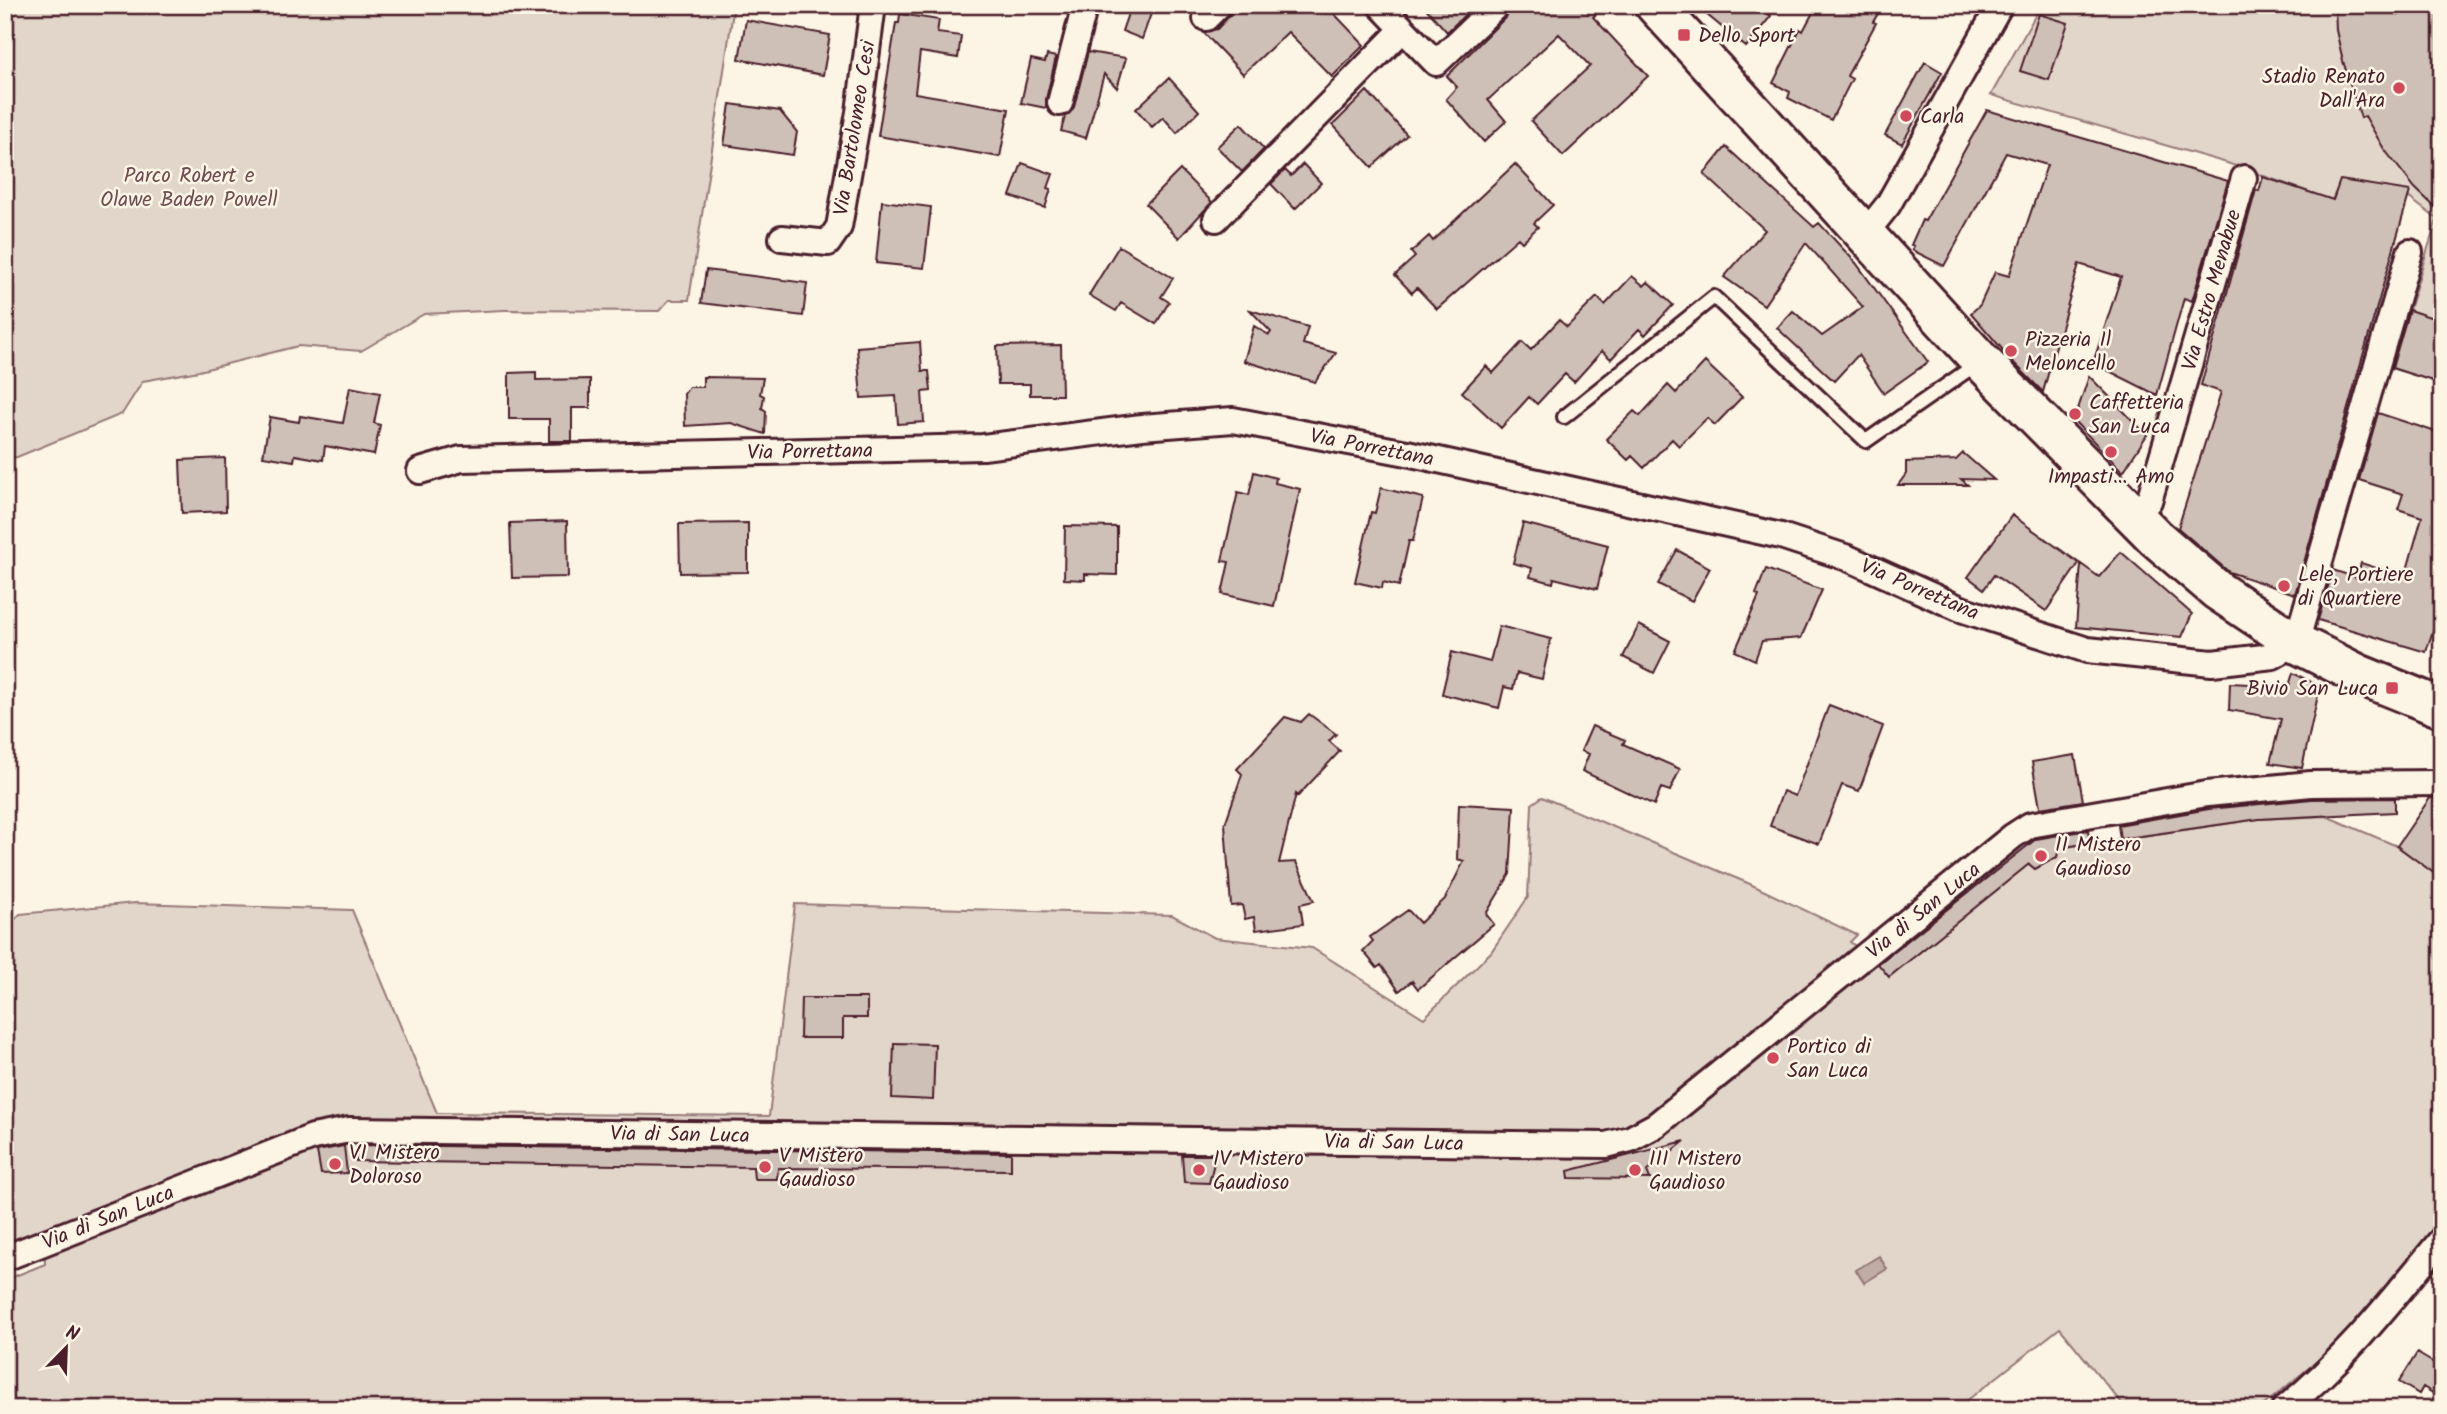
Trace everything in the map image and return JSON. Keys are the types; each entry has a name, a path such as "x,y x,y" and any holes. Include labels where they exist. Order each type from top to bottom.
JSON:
{"main road":[{"path":"1655,5 1981,361 2132,515 2218,591 2296,643 2358,674 2442,708"}],"street":[{"name":"Via Bartolomeo Cesi","path":"782,238 828,243 839,227 859,112 873,5"},
{"path":"1060,103 1085,5"},
{"path":"1380,5 1436,63 1497,5"},
{"path":"1864,234 1888,205 2000,5"},
{"path":"1216,219 1403,29"},
{"name":"Via Estro Menabue","path":"2132,515 2149,501 2244,178"},
{"path":"2296,643 2410,252"},
{"name":"Via Porrettana","path":"419,471 461,459 983,447 1142,426 1233,420 1407,453 1781,536 1848,558 1961,609 2087,650 2212,663 2273,656 2296,643"},
{"name":"Via di San Luca","path":"5,1258 313,1137 349,1130 1606,1145 1630,1139 1656,1125 2030,825 2207,794 2311,784 2442,783"},
{"path":"2284,1409 2319,1381 2349,1350 2442,1239"}],"lane":[{"path":"1564,416 1714,297 1866,441 1981,361"}],"green space":[{"name":"Parco Robert e Olawe Baden Powell","path":"5,5 734,5 689,300 669,300 659,311 504,310 424,314 361,351 298,346 199,371 143,381 122,414 17,457 5,459"},
{"path":"2041,5 2442,5 2442,384 2391,368 2437,219 2408,197 2366,184 2341,180 2332,200 2227,163 1991,95"},
{"path":"1542,797 1750,884 1857,935 1850,942 1892,974 2029,864 2035,869 2057,857 2059,848 2259,819 2326,816 2397,846 2442,879 2442,1218 2333,1348 2259,1409 2126,1409 2060,1328 1956,1409 5,1409 5,1280 45,1264 44,1236 5,1251 5,930 20,914 135,903 352,910 437,1113 769,1116 795,904 1172,915 1215,938 1312,948 1424,1018 1491,952 1528,897 1532,804"}],"shaded area":[{"path":"1879,1256 1887,1269 1864,1283 1856,1270"}],"building":[{"path":"1131,5 1154,5 1142,39 1122,31"},
{"path":"1233,5 1326,5 1364,45 1332,77 1288,32 1243,74 1203,32 1217,29 1230,15"},
{"path":"1423,5 1475,5 1447,32"},
{"path":"1511,5 1606,5 1593,17 1648,76 1563,156 1531,121 1590,66 1559,34 1488,100 1506,121 1484,142 1446,99 1457,87 1447,76 1507,16"},
{"path":"1695,5 1757,5 1771,16 1746,47"},
{"path":"1817,5 1883,5 1847,76 1852,79 1831,120 1788,98 1790,92 1773,83 1800,29 1803,31"},
{"name":"Stadio Renato Dall'Ara","path":"2335,5 2442,5 2442,214 2415,188 2384,149 2365,116 2361,118 2343,61 2336,30"},
{"path":"900,14 939,20 937,33 961,36 958,58 920,52 915,93 1009,109 1000,157 878,136 896,23 899,23"},
{"path":"2039,14 2068,23 2049,80 2020,71"},
{"path":"746,20 830,35 823,75 739,59"},
{"path":"1088,52 1126,58 1117,88 1104,74 1086,138 1061,131 1065,117 1074,107"},
{"path":"1047,55 1056,57 1046,108 1021,103 1031,59 1045,62"},
{"name":"Carla","path":"1925,62 1942,72 1902,144 1885,135"},
{"path":"1169,78 1199,111 1177,133 1163,117 1152,127 1136,109"},
{"path":"1367,91 1407,135 1372,167 1333,125"},
{"path":"730,104 780,111 797,132 793,155 724,145"},
{"path":"1987,110 2228,181 2192,301 2184,298 2157,395 2093,363 2121,277 2079,264 2043,392 1971,313 1980,305 1995,272 2009,276 2047,165 2006,153 1944,266 1912,250 1914,246 1911,245 1922,220 1925,221"},
{"path":"1241,124 1264,149 1242,172 1217,147"},
{"path":"1726,147 1814,227 1819,223 1856,263 1928,362 1884,393 1858,355 1834,381 1777,328 1793,311 1822,336 1863,307 1806,243 1764,305 1724,277 1765,230 1704,174"},
{"path":"1022,163 1053,174 1045,208 1010,196"},
{"path":"1303,164 1321,183 1295,209 1271,184 1285,170 1291,176"},
{"path":"1515,164 1553,205 1534,223 1538,227 1522,242 1518,238 1437,309 1417,288 1412,293 1395,275 1415,257 1411,252 1429,236 1433,241"},
{"path":"1180,170 1212,202 1179,238 1146,204"},
{"path":"2263,177 2333,200 2340,180 2410,191 2295,594 2229,572 2178,528 2221,392 2201,385 2256,190 2259,191"},
{"path":"882,201 931,207 924,268 876,263"},
{"path":"1119,246 1173,278 1161,297 1169,302 1156,324 1121,303 1116,311 1089,295"},
{"path":"706,270 807,283 803,316 701,303"},
{"path":"1632,276 1644,286 1648,282 1673,305 1645,335 1639,329 1611,359 1602,351 1574,382 1565,374 1537,404 1529,397 1501,428 1462,392 1486,366 1493,373 1522,342 1531,350 1559,320 1567,327 1597,297 1605,305"},
{"path":"1250,310 1308,327 1303,344 1336,353 1315,382 1244,361 1254,326 1269,335 1271,332"},
{"path":"2409,310 2442,321 2442,384 2392,368"},
{"path":"920,342 922,371 929,371 931,391 922,392 924,422 898,424 896,396 861,398 857,347"},
{"path":"1061,345 1062,395 1030,395 1030,384 998,384 997,346"},
{"path":"1705,362 1742,397 1715,425 1707,418 1679,446 1672,439 1644,468 1632,456 1628,460 1606,439 1634,411 1640,416 1668,385 1676,393"},
{"path":"536,372 536,380 590,379 590,408 572,408 572,441 549,441 549,419 509,419 509,373"},
{"path":"2089,376 2147,435 2123,472 2074,421"},
{"path":"703,377 763,378 760,394 764,396 762,408 766,411 765,434 731,423 685,426 684,394 689,387 703,387"},
{"path":"350,387 380,393 374,423 380,425 374,455 325,446 323,460 295,455 294,461 263,456 270,417 299,422 300,416 343,423"},
{"path":"2378,413 2442,434 2442,568 2434,594 2442,596 2442,603 2426,652 2318,620 2333,570 2357,578 2361,563 2405,577 2422,517 2398,509 2403,494 2359,480"},
{"path":"1963,453 1994,480 1961,479 1968,485 1898,485 1906,474 1906,462 1956,460"},
{"path":"225,458 226,511 182,513 180,460"},
{"path":"1254,472 1276,478 1275,483 1300,489 1274,606 1222,594 1229,562 1222,561 1238,492 1249,495"},
{"path":"1381,488 1423,498 1413,541 1409,541 1399,586 1383,582 1382,588 1355,582 1371,512 1375,513"},
{"path":"2012,515 2079,563 2046,611 1994,575 1984,589 1968,577"},
{"path":"567,521 568,577 512,578 510,523"},
{"path":"748,523 748,572 680,573 679,524"},
{"path":"1523,523 1608,545 1597,589 1554,578 1553,583 1530,577 1532,568 1513,563"},
{"path":"1065,526 1117,527 1117,575 1085,574 1085,580 1064,579"},
{"path":"1677,550 1710,568 1692,601 1658,584"},
{"path":"2121,552 2192,614 2182,637 2076,627 2081,564 2099,577"},
{"path":"1766,569 1822,590 1801,638 1762,641 1755,660 1735,651 1759,596 1756,594"},
{"path":"1639,625 1670,641 1654,673 1623,657"},
{"path":"1499,626 1551,639 1542,679 1517,673 1513,689 1504,687 1499,708 1442,694 1452,652 1490,662"},
{"path":"2293,673 2320,686 2302,768 2270,763 2281,719 2229,710 2230,683 2289,686"},
{"path":"1829,705 1883,726 1859,791 1842,785 1819,844 1770,826 1783,791 1795,796"},
{"path":"1309,714 1336,734 1329,741 1340,751 1298,796 1296,794 1279,863 1296,862 1314,901 1300,904 1303,924 1256,930 1254,917 1245,919 1242,905 1231,906 1225,824 1242,774 1237,769 1285,717 1301,722"},
{"path":"1592,726 1625,740 1623,744 1680,769 1670,791 1661,788 1654,805 1582,771 1589,754 1581,751"},
{"path":"2075,755 2083,801 2040,808 2032,762"},
{"path":"2395,798 2395,812 2259,819 2120,839 2118,825 2209,809 2312,799"},
{"path":"2430,798 2442,798 2442,879 2397,846"},
{"path":"1459,804 1514,807 1510,874 1486,914 1494,924 1418,989 1412,981 1399,991 1381,965 1377,968 1363,951 1373,941 1370,937 1408,910 1420,923 1445,899 1464,861 1457,859"},
{"path":"2088,830 2090,843 2059,848 2057,857 2035,869 2029,864 1889,977 1878,964 2036,839"},
{"path":"801,998 867,998 867,1018 843,1018 843,1038 800,1038"},
{"path":"894,1043 935,1044 933,1100 892,1098"},
{"path":"1685,1141 1647,1171 1650,1179 1569,1178 1568,1171"},
{"path":"357,1145 1011,1153 1011,1170 778,1168 777,1179 754,1179 753,1167 356,1161"},
{"path":"344,1146 347,1173 321,1174 317,1151"},
{"path":"1182,1155 1216,1155 1209,1183 1184,1182"},
{"path":"2417,1353 2442,1368 2442,1399 2423,1387 2419,1394 2399,1382"}],"place":[{"name":"Dello Sport","path":"1684,35"},
{"name":"Stadio Renato Dall'Ara","path":"2399,88"},
{"name":"Carla","path":"1906,116"},
{"name":"Pizzeria Il Meloncello","path":"2011,351"},
{"name":"Caffetteria San Luca","path":"2075,414"},
{"name":"Impasti… Amo","path":"2111,452"},
{"name":"Lele, Portiere di Quartiere","path":"2284,586"},
{"name":"Bivio San Luca","path":"2392,688"},
{"name":"II Mistero Gaudioso","path":"2041,856"},
{"name":"Portico di San Luca","path":"1773,1058"},
{"name":"VI Mistero Doloroso","path":"335,1164"},
{"name":"V Mistero Gaudioso","path":"765,1167"},
{"name":"IV Mistero Gaudioso","path":"1199,1170"},
{"name":"III Mistero Gaudioso","path":"1635,1170"}]}
